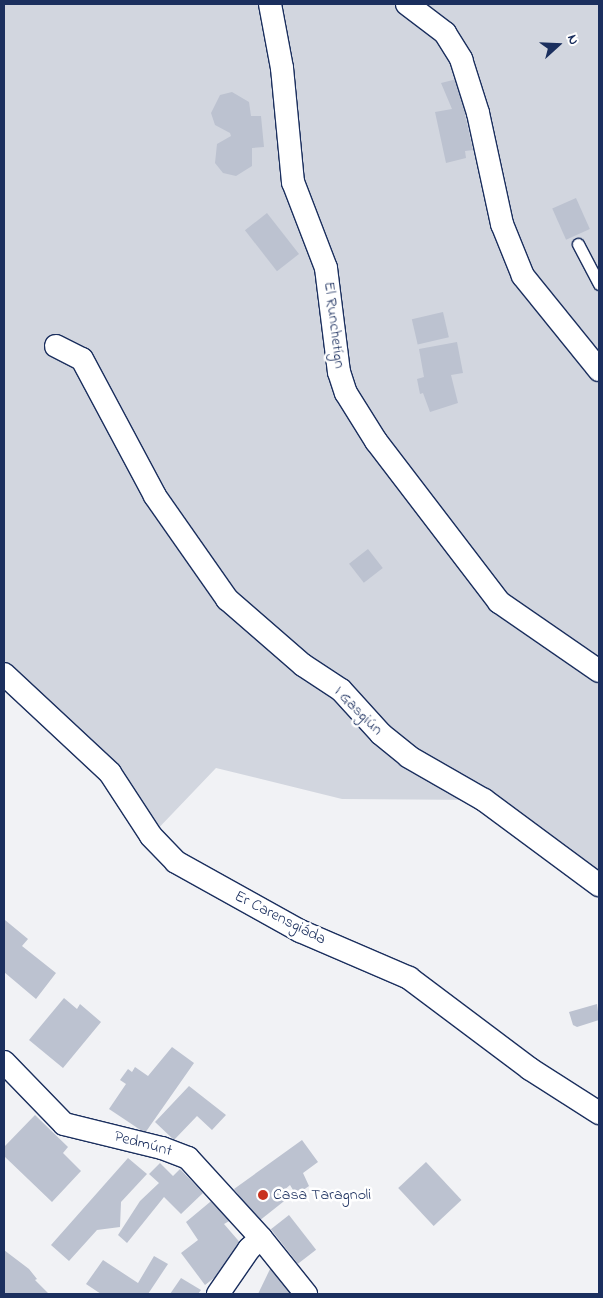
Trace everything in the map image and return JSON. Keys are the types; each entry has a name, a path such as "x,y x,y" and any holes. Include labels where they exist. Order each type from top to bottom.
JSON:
{"street":[{"name":"El Runchetígn","path":"270,4 282,68 293,182 326,268 339,372 346,393 376,441 499,602 599,671"},
{"path":"407,4 445,33 461,59 478,113 502,224 523,276 599,370"},
{"name":"I Gasgiún","path":"56,346 82,360 156,496 212,580 245,615 304,665 341,690 381,734 409,757 484,800 599,885"},
{"name":"Er Carensgiáda","path":"4,674 110,773 155,843 176,862 300,931 409,978 530,1069 599,1113"},
{"name":"Pedmúnt","path":"4,1062 64,1124 162,1148 188,1158 261,1238 306,1294"},
{"path":"218,1294 261,1238"}],"lane":[{"path":"578,244 599,284"}],"shaded area":[{"path":"4,4 599,4 599,885 484,800 342,799 216,768 151,836 139,815 4,674"}],"building":[{"path":"457,79 472,114 465,115 473,150 465,151 466,158 446,163 435,112 452,109 441,83"},
{"path":"232,92 249,102 251,116 261,116 264,147 252,148 252,166 236,176 223,173 215,163 217,144 231,136 230,133 215,125 211,113 220,95"},
{"path":"576,198 590,229 566,240 552,209"},
{"path":"267,213 299,254 277,271 245,230"},
{"path":"443,312 449,337 418,345 412,319"},
{"path":"457,342 463,373 451,375 458,403 430,412 423,393 420,394 417,379 424,377 419,349"},
{"path":"368,549 383,568 364,583 349,564"},
{"path":"5,920 28,939 22,946 56,973 36,999 4,972"},
{"path":"64,998 77,1009 80,1004 101,1022 63,1068 29,1040"},
{"path":"597,1004 599,1020 577,1027 573,1025 569,1012"},
{"path":"172,1047 194,1063 145,1133 109,1109 126,1084 120,1080 128,1069 132,1072 135,1067 148,1076"},
{"path":"189,1086 226,1115 212,1130 197,1116 174,1140 155,1122"},
{"path":"35,1115 68,1147 63,1153 81,1171 52,1202 4,1156 4,1147"},
{"path":"302,1140 318,1162 303,1173 309,1186 296,1195 290,1185 283,1191 288,1198 259,1221 234,1189"},
{"path":"128,1158 147,1174 121,1202 120,1227 97,1230 69,1261 51,1245"},
{"path":"426,1162 461,1200 434,1226 398,1188"},
{"path":"160,1163 173,1176 180,1169 203,1193 181,1214 164,1197 127,1243 118,1235 140,1201 159,1183 149,1174"},
{"path":"216,1197 231,1220 224,1224 243,1246 227,1268 205,1285 181,1253 198,1240 186,1222"},
{"path":"289,1215 316,1250 298,1264 271,1229"},
{"path":"4,1250 29,1269 37,1279 35,1280 49,1294 4,1294"},
{"path":"154,1256 168,1264 148,1294 101,1294 86,1284 103,1260 138,1283"},
{"path":"271,1267 295,1294 258,1294"},
{"path":"181,1278 201,1290 198,1294 170,1294"}],"place":[{"name":"Casa Taragnoli","path":"263,1195"}]}
